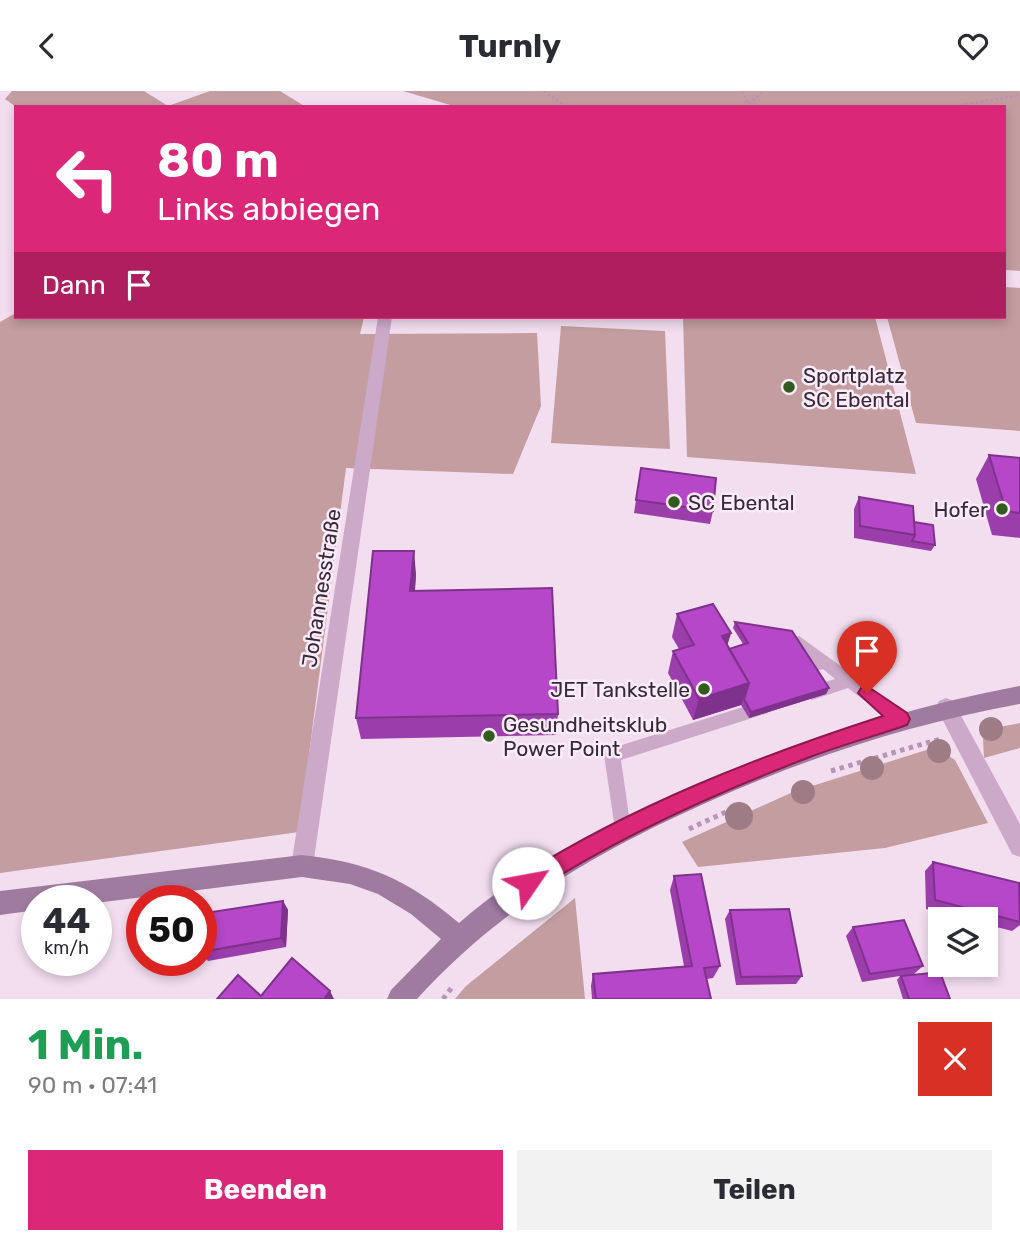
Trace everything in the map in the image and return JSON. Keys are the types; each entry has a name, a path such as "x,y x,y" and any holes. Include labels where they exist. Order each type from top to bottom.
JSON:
{"main road":[{"path":"400,999 457,937 528,883 570,856 622,829 807,749 901,719 1020,695"},
{"path":"0,903 302,866 347,870 375,878 421,905 457,937"}],"street":[{"name":"Johannesstraße","path":"302,866 385,319"},
{"path":"946,708 1020,846"}],"lane":[{"path":"761,653 799,642 901,719"},
{"path":"775,677 825,662"},
{"path":"801,696 850,681"},
{"path":"622,829 612,755 766,703"}],"path":[{"path":"544,91 563,105"},
{"path":"742,91 747,105 764,91"},
{"path":"962,105 1020,95"},
{"path":"817,775 960,733"},
{"path":"684,831 732,810"},
{"path":"443,999 458,979"}],"shaded area":[{"path":"12,91 144,91 166,105 14,106 5,99"},
{"path":"210,91 280,91 303,105 171,105"},
{"path":"403,91 1020,91 1020,271 1006,270 1006,105 450,105"},
{"name":"Sportplatz SC Ebental","path":"1006,287 1020,288 1020,431 916,423 888,319 1006,319"},
{"path":"14,314 14,319 364,319 360,334 537,333 541,406 513,474 346,468 299,832 0,873 0,322"},
{"name":"Sportplatz SC Ebental","path":"683,319 876,319 916,474 687,457"},
{"path":"561,326 665,331 670,449 551,443"},
{"path":"1020,723 1020,748 984,758 983,739 989,729"},
{"path":"936,747 955,760 988,823 885,848 698,867 682,842 793,792"},
{"path":"575,898 585,999 455,999 466,986"}],"building":[{"path":"989,455 1020,458 1020,513 1006,511"},
{"path":"641,468 716,478 713,511 636,500"},
{"path":"859,497 913,506 915,535 860,526"},
{"path":"914,522 933,525 935,545 912,541 915,535"},
{"path":"373,551 414,551 410,591 552,588 558,714 356,718"},
{"path":"713,604 731,633 722,636 749,683 699,699 673,651 694,645 677,614"},
{"path":"735,622 792,631 829,688 751,712 744,699 749,683 729,649 748,643"},
{"path":"933,862 1019,883 1020,922 998,916 998,907 962,907 935,900"},
{"path":"701,874 720,966 704,968 711,999 596,999 593,974 692,966 674,876"},
{"path":"283,901 281,938 217,949 217,911"},
{"path":"789,909 802,976 741,977 730,910"},
{"path":"904,920 923,966 870,974 853,927"},
{"path":"292,958 330,991 324,999 217,999 238,975 261,996"},
{"path":"928,973 928,977 942,977 950,999 909,999 901,976"}],"place":[{"name":"Sportplatz SC Ebental","path":"789,387"},
{"name":"SC Ebental","path":"674,502"},
{"name":"Hofer","path":"1002,509"},
{"name":"JET Tankstelle","path":"704,689"},
{"name":"Gesundheitsklub Power Point","path":"489,736"}],"route":[{"path":"528,883 570,856 672,807 807,749 901,719 867,693"}]}
